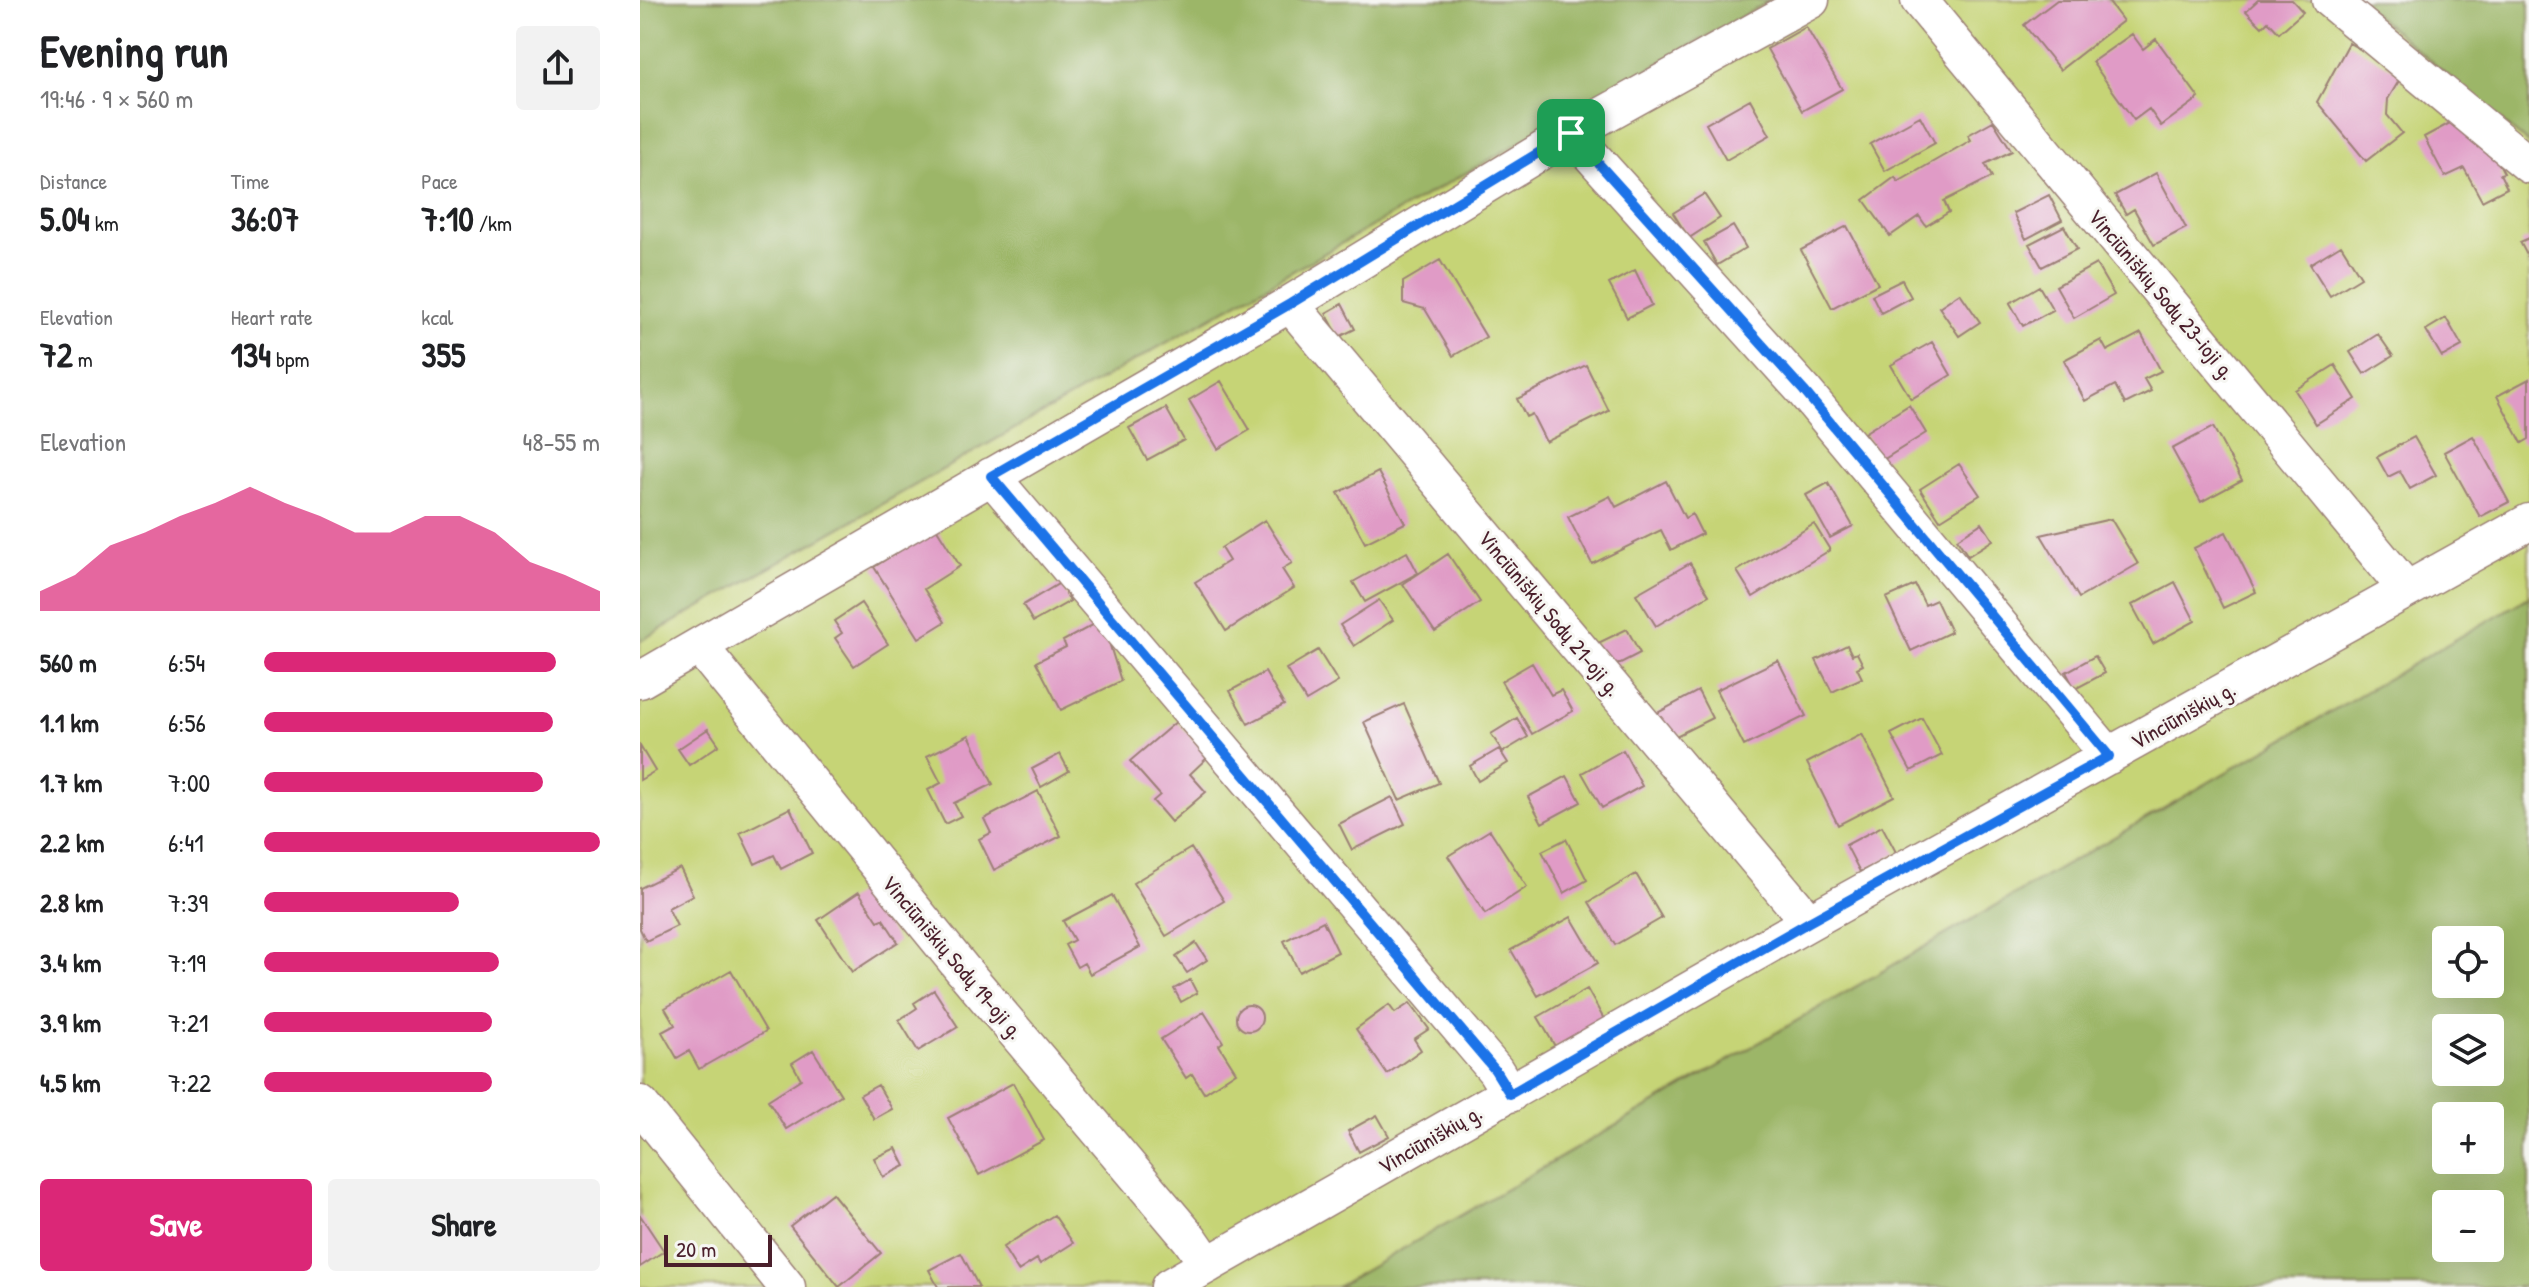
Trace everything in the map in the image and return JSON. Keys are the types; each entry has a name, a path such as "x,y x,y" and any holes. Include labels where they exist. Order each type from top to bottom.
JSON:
{"street":[{"path":"640,680 1290,304 1571,133 1811,0"},
{"name":"Vinciūniškių Sodų 23-ioji g.","path":"1919,0 2406,589"},
{"path":"2330,0 2529,165"},
{"path":"1571,133 1804,391 2109,756"},
{"name":"Vinciūniškių Sodų 21-oji g.","path":"1290,304 1809,922"},
{"path":"991,476 1495,1070 1510,1094"},
{"name":"Vinciūniškių g.","path":"1169,1287 1809,922 2529,522"},
{"name":"Vinciūniškių Sodų 19-oji g.","path":"700,647 963,970 1190,1239 1208,1265"},
{"path":"640,1104 787,1287"}],"green space":[{"path":"640,0 1771,0 640,641"},
{"path":"1771,0 2358,0 2529,144 2529,597 1337,1287 640,1287 640,641"},
{"path":"2358,0 2529,0 2529,144"},
{"path":"2529,597 2529,1287 1337,1287"}],"building":[{"path":"2057,0 2107,0 2123,21 2060,70 2024,25"},
{"path":"2258,0 2292,0 2303,12 2279,33 2268,21 2262,27 2246,11"},
{"path":"1806,27 1842,89 1802,111 1767,49"},
{"path":"2132,34 2143,49 2156,39 2199,98 2161,126 2149,109 2134,120 2092,62"},
{"path":"2349,43 2403,74 2388,99 2387,115 2402,133 2366,161 2317,102"},
{"path":"1750,99 1770,135 1726,160 1706,124"},
{"path":"1920,116 1935,143 1885,171 1870,144"},
{"path":"2463,116 2480,127 2504,173 2500,174 2507,188 2482,201 2464,168 2445,177 2424,137"},
{"path":"1993,121 2012,151 1985,164 1992,177 1944,201 1949,212 1926,226 1919,216 1890,236 1864,200 1895,177 1898,182 1971,140 1968,135"},
{"path":"2156,173 2186,228 2154,245 2134,209 2126,214 2115,195"},
{"path":"1704,194 1720,218 1689,238 1673,213"},
{"path":"2049,195 2062,220 2026,239 2013,213"},
{"path":"1733,226 1746,248 1717,265 1704,242"},
{"path":"1847,226 1878,284 1832,308 1801,250"},
{"path":"2064,226 2077,249 2042,267 2029,244"},
{"path":"2529,238 2529,259 2520,242"},
{"path":"2341,245 2361,277 2330,296 2310,264"},
{"path":"1440,260 1486,337 1453,356 1425,309 1403,303 1403,282"},
{"path":"2096,264 2114,295 2074,318 2056,286"},
{"path":"1635,270 1652,305 1627,318 1609,284"},
{"path":"1902,280 1911,297 1881,313 1872,295"},
{"path":"2039,286 2053,310 2023,326 2010,303"},
{"path":"1960,293 1980,322 1959,336 1939,307"},
{"path":"1342,304 1355,329 1339,337 1326,313"},
{"path":"2446,318 2462,346 2442,357 2426,330"},
{"path":"2141,333 2161,371 2144,379 2151,391 2125,404 2115,385 2085,401 2064,360 2101,340 2107,351"},
{"path":"2378,334 2393,356 2364,374 2350,352"},
{"path":"1932,342 1951,375 1911,399 1891,365"},
{"path":"1586,365 1609,411 1546,442 1532,414 1526,417 1517,399"},
{"path":"2335,365 2356,399 2316,424 2295,390"},
{"path":"2529,379 2529,439 2522,443 2497,396"},
{"path":"1221,381 1250,430 1218,449 1189,400"},
{"path":"1909,405 1926,433 1881,461 1864,433"},
{"path":"1166,408 1184,440 1147,460 1129,428"},
{"path":"2213,427 2242,480 2201,502 2172,449"},
{"path":"2473,436 2509,502 2480,517 2444,452"},
{"path":"2414,437 2436,475 2410,489 2400,471 2388,477 2377,457"},
{"path":"1959,464 1980,495 1940,520 1920,489"},
{"path":"1378,472 1405,523 1365,543 1338,493"},
{"path":"1666,481 1685,518 1692,514 1702,534 1671,550 1661,530 1592,564 1568,517 1610,496 1616,507"},
{"path":"1828,483 1853,526 1830,538 1806,495"},
{"path":"2111,519 2138,564 2079,598 2041,535"},
{"path":"1265,520 1292,563 1282,569 1294,588 1226,631 1195,582 1229,561 1221,548"},
{"path":"1982,523 1993,540 1968,556 1957,539"},
{"path":"1814,524 1830,550 1753,597 1737,571"},
{"path":"936,528 960,566 924,589 945,622 919,638 874,567"},
{"path":"2226,532 2256,592 2223,608 2194,548"},
{"path":"1407,552 1418,573 1365,602 1353,582"},
{"path":"1448,554 1480,602 1435,632 1403,584"},
{"path":"1690,563 1709,595 1656,626 1636,594"},
{"path":"2175,582 2195,621 2153,644 2132,605"},
{"path":"1060,583 1070,601 1033,622 1023,605"},
{"path":"1915,585 1925,605 1936,600 1951,632 1911,651 1886,598"},
{"path":"1379,600 1393,620 1354,646 1340,625"},
{"path":"861,603 888,644 854,666 835,638 842,633 834,621"},
{"path":"1102,620 1121,681 1061,710 1036,662 1066,647 1063,641"},
{"path":"1627,629 1640,653 1605,671 1592,646"},
{"path":"1847,645 1852,655 1857,653 1863,665 1857,668 1862,678 1832,692 1816,660"},
{"path":"1318,650 1338,682 1306,701 1286,669"},
{"path":"2095,656 2105,673 2075,689 2066,672"},
{"path":"1778,660 1806,716 1744,746 1716,690"},
{"path":"1532,663 1551,695 1561,690 1573,711 1532,734 1501,681"},
{"path":"1265,672 1284,705 1248,724 1230,691"},
{"path":"1698,691 1712,718 1668,740 1648,718"},
{"path":"1404,704 1439,783 1399,800 1364,722"},
{"path":"1517,718 1528,737 1503,752 1491,734"},
{"path":"1922,718 1942,755 1911,771 1891,734"},
{"path":"1177,721 1208,757 1190,774 1206,792 1171,822 1153,801 1160,795 1130,761"},
{"path":"708,729 719,745 689,765 678,749"},
{"path":"1862,734 1894,796 1838,825 1807,763"},
{"path":"969,735 993,784 954,803 961,816 945,824 928,790 941,783 927,756"},
{"path":"640,746 655,771 640,780"},
{"path":"1499,749 1508,763 1478,781 1470,766"},
{"path":"1623,750 1642,786 1602,808 1582,773"},
{"path":"1060,754 1069,771 1041,787 1032,769"},
{"path":"1567,776 1581,802 1542,823 1528,797"},
{"path":"1038,791 1061,836 994,870 979,839 991,833 984,819"},
{"path":"1392,797 1405,824 1352,850 1339,824"},
{"path":"790,808 812,853 781,869 774,855 755,864 740,833"},
{"path":"1882,826 1897,854 1860,872 1846,845"},
{"path":"1490,830 1527,887 1485,914 1448,856"},
{"path":"1566,839 1587,880 1564,893 1542,851"},
{"path":"1191,848 1224,901 1166,936 1133,883"},
{"path":"680,868 693,895 668,908 677,926 646,941 640,929 640,888"},
{"path":"1636,874 1662,918 1615,945 1589,902"},
{"path":"859,892 878,921 883,919 898,942 852,972 818,920"},
{"path":"1112,895 1140,947 1090,974 1084,963 1077,967 1065,945 1074,940 1063,921"},
{"path":"1571,917 1598,963 1538,996 1511,950"},
{"path":"1323,921 1338,952 1299,972 1284,941"},
{"path":"1196,943 1207,960 1187,973 1176,957"},
{"path":"731,970 766,1031 699,1069 689,1051 677,1058 662,1032 675,1025 665,1008"},
{"path":"1190,980 1197,993 1181,1002 1174,989"},
{"path":"1587,989 1605,1021 1556,1048 1538,1017"},
{"path":"934,990 958,1027 918,1051 899,1020 917,1008 914,1003"},
{"path":"1410,1003 1429,1029 1414,1039 1421,1050 1387,1074 1356,1029 1389,1005 1395,1013"},
{"path":"1249,1005 1258,1009 1262,1018 1258,1027 1249,1031 1240,1027 1236,1018 1240,1009"},
{"path":"1204,1012 1223,1042 1219,1045 1236,1072 1204,1093 1192,1074 1186,1078 1161,1039"},
{"path":"813,1050 841,1095 786,1129 768,1100 801,1079 792,1063"},
{"path":"1013,1083 1044,1140 979,1175 948,1118"},
{"path":"878,1085 892,1109 874,1119 860,1095"},
{"path":"1377,1115 1389,1136 1359,1152 1348,1131"},
{"path":"896,1148 905,1166 883,1177 874,1158"},
{"path":"832,1193 881,1253 839,1287 790,1226"},
{"path":"640,1215 664,1251 640,1267"},
{"path":"1054,1215 1073,1243 1040,1264 1037,1259 1018,1271 1003,1247"},
{"path":"961,1253 979,1287 938,1287 929,1270"}],"route":[{"path":"1571,133 1804,391 2109,756 1809,922 1510,1094 1495,1070 991,476 1290,304 1571,133"}]}
